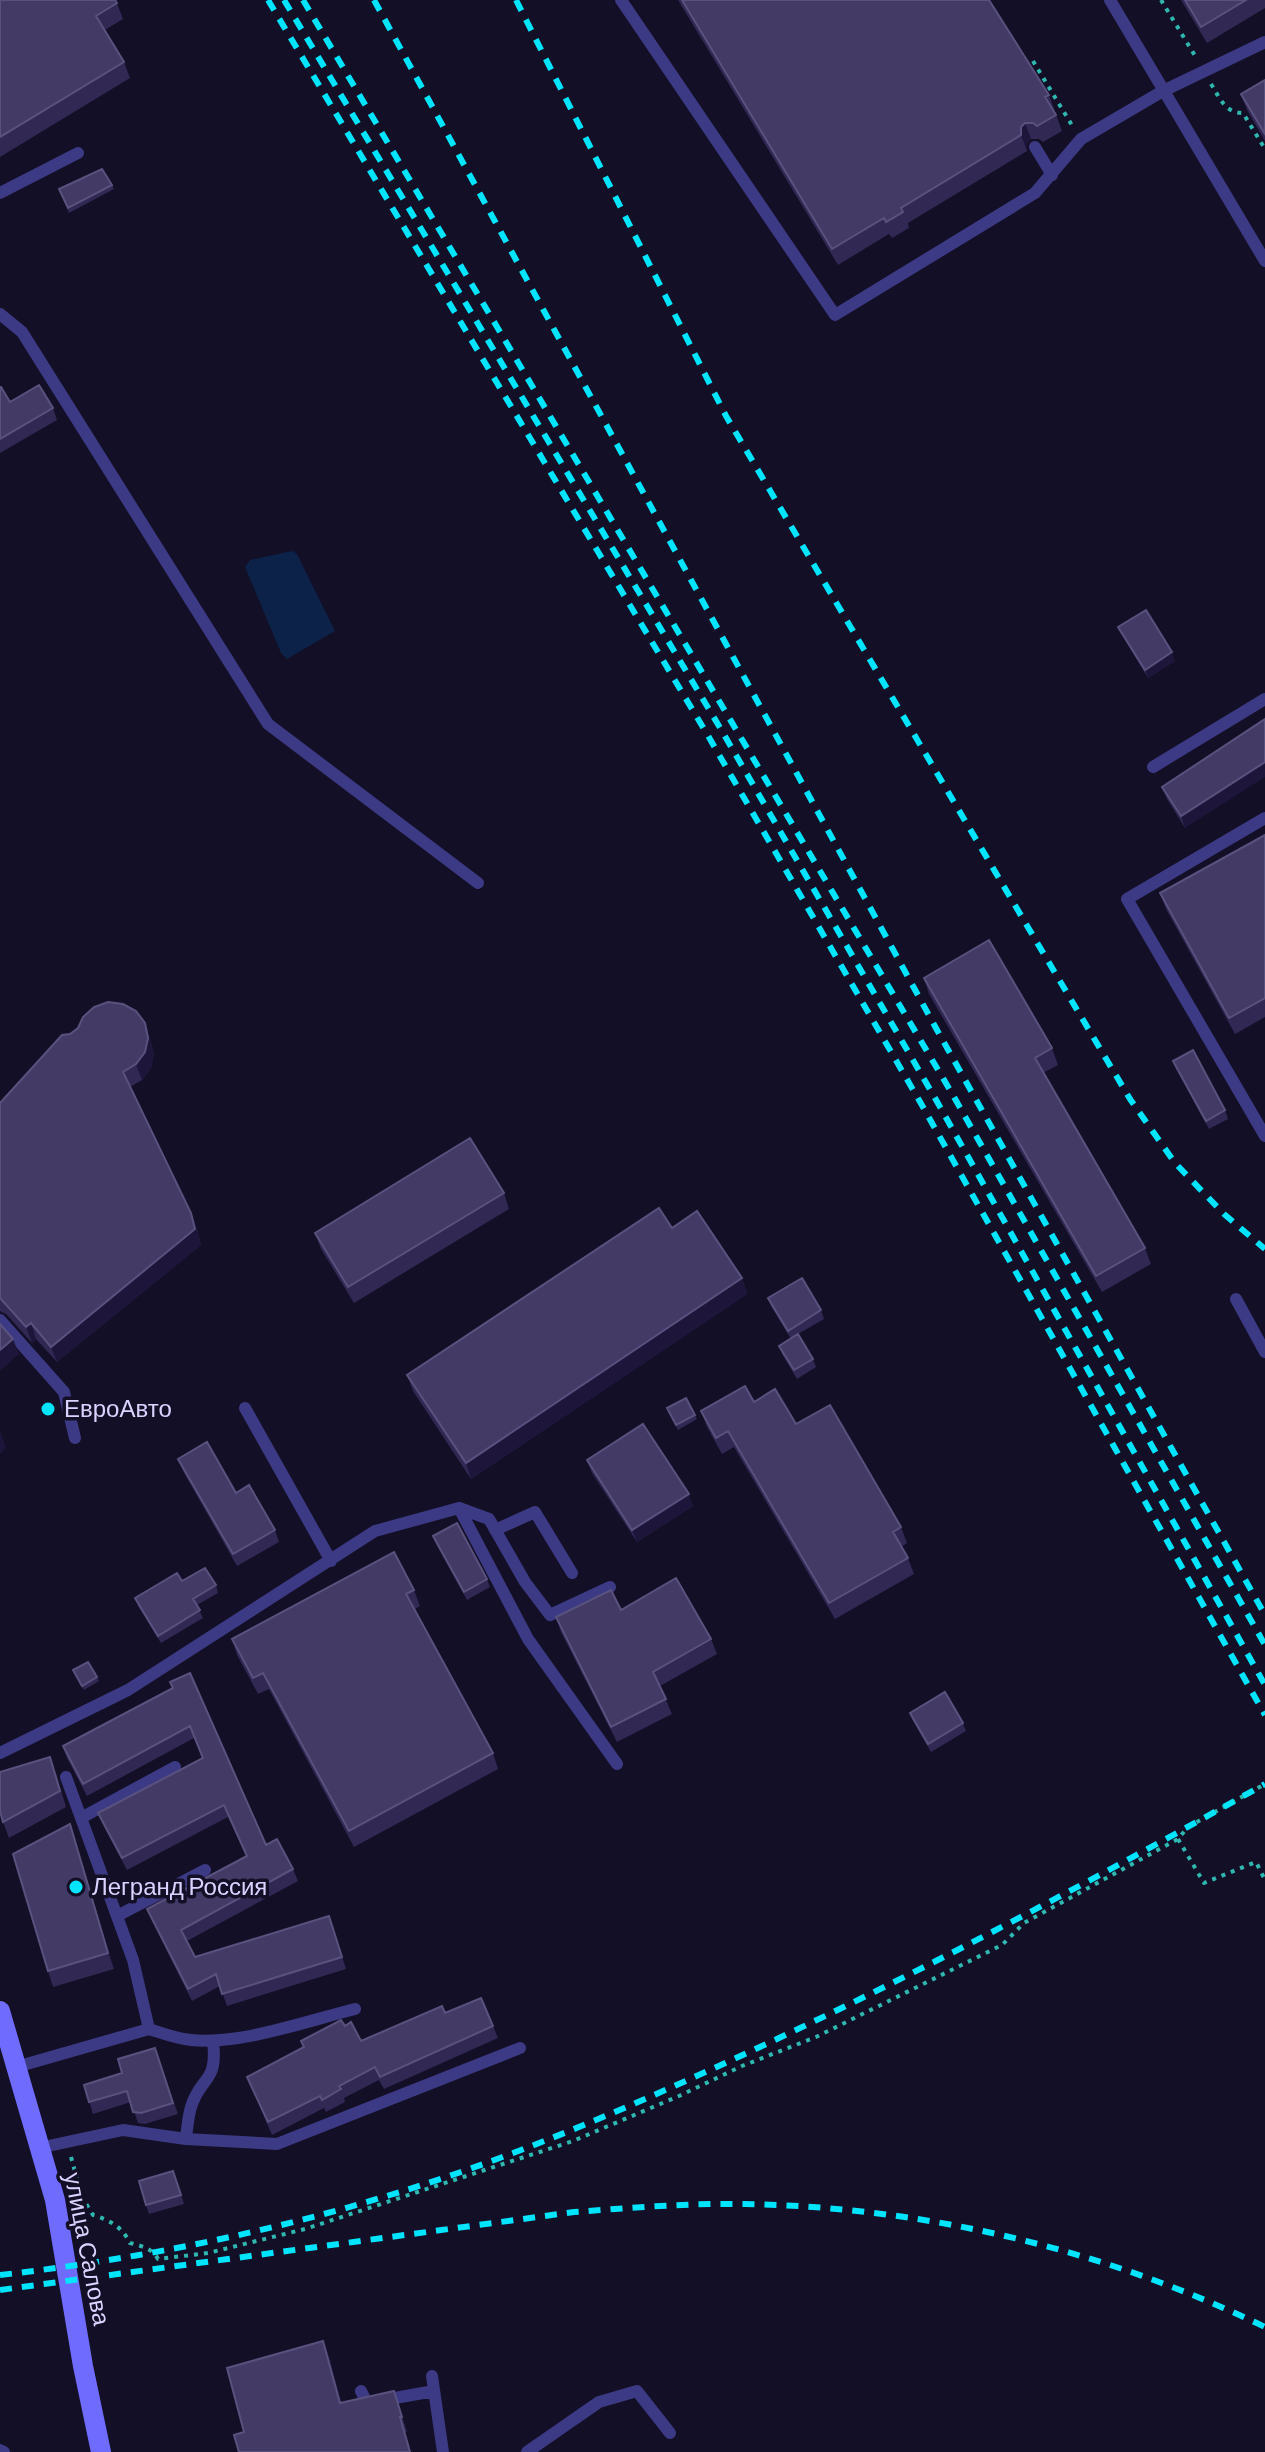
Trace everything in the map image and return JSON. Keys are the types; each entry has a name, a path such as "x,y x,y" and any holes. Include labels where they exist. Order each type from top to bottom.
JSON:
{"street":[{"name":"улица Салова","path":"0,2011 55,2200 80,2351 101,2452"}],"lane":[{"path":"621,0 835,315 1035,193 1081,139 1163,91 1265,42"},
{"path":"1110,0 1265,261"},
{"path":"1035,147 1052,175"},
{"path":"0,193 78,153"},
{"path":"0,314 22,332 268,724 478,883"},
{"path":"1153,767 1265,699"},
{"path":"1265,818 1127,899 1265,1136"},
{"path":"1236,1299 1265,1352"},
{"path":"0,1320 64,1392 75,1438"},
{"path":"245,1408 331,1561"},
{"path":"459,1508 528,1639 617,1764"},
{"path":"0,1753 128,1690 375,1531 459,1508 489,1519 525,1582 550,1615 610,1587"},
{"path":"495,1530 535,1512 572,1573"},
{"path":"81,1818 175,1767"},
{"path":"66,1777 133,1960 149,2029"},
{"path":"117,1916 205,1870"},
{"path":"16,2067 149,2029 188,2040 213,2041 355,2009"},
{"path":"186,2139 191,2105 212,2073 215,2060 213,2041"},
{"path":"39,2148 123,2130 186,2139 277,2144 520,2048"},
{"path":"432,2376 443,2452"},
{"path":"361,2391 367,2403 434,2391"},
{"path":"527,2452 599,2402 637,2391 670,2433"}],"path":[{"path":"1033,61 1081,139"},
{"path":"69,2151 82,2197 93,2215 107,2219 124,2231 130,2243 145,2247 158,2259 208,2253 305,2229 573,2141 742,2066 816,2037 1002,1945 1024,1923 1178,1839 1188,1827 1265,1784"},
{"path":"1178,1839 1204,1883 1256,1862 1265,1880"}],"water":[{"path":"292,551 297,554 335,631 287,659 281,653 245,567 250,560"}],"building":[{"path":"0,0 115,0 117,3 96,16 124,62 0,137"},
{"path":"682,0 989,0 1049,95 1045,97 1056,115 1037,126 1025,123 1021,127 1021,135 901,208 903,212 886,222 884,218 832,249"},
{"path":"1185,0 1246,0 1201,27"},
{"path":"1265,80 1265,134 1241,94"},
{"path":"102,169 112,185 68,208 59,189"},
{"path":"39,385 53,408 0,439 0,387 10,402"},
{"path":"1146,610 1172,652 1145,670 1118,627"},
{"path":"1265,719 1265,762 1181,816 1162,787"},
{"path":"1265,835 1265,998 1229,1018 1160,893"},
{"path":"989,940 1052,1048 1035,1058 1145,1248 1096,1276 924,978"},
{"path":"108,1002 123,1004 136,1011 145,1023 148,1038 145,1052 136,1064 123,1072 191,1213 195,1229 51,1347 31,1323 26,1327 0,1298 0,1103 62,1035 78,1028 83,1017 94,1007"},
{"path":"1193,1050 1225,1110 1206,1121 1173,1061"},
{"path":"470,1138 504,1193 348,1287 315,1233"},
{"path":"659,1208 672,1228 697,1211 742,1278 466,1463 407,1375"},
{"path":"802,1278 821,1310 788,1331 768,1298"},
{"path":"0,1324 13,1339 0,1350"},
{"path":"798,1334 813,1359 794,1370 779,1346"},
{"path":"745,1386 754,1402 775,1389 796,1424 830,1405 901,1527 893,1532 908,1558 829,1603 728,1431 716,1438 701,1411"},
{"path":"686,1398 695,1415 676,1425 667,1408"},
{"path":"643,1424 689,1494 632,1530 587,1460"},
{"path":"207,1442 236,1493 249,1485 275,1530 233,1554 178,1459"},
{"path":"457,1523 487,1579 464,1592 433,1536"},
{"path":"394,1552 414,1590 406,1594 493,1753 349,1831 263,1673 253,1678 232,1639"},
{"path":"205,1568 216,1585 193,1599 200,1610 158,1636 135,1598 177,1573 182,1581"},
{"path":"676,1578 711,1639 653,1672 666,1699 611,1727 556,1617 611,1590 621,1610"},
{"path":"88,1662 97,1677 82,1686 73,1670"},
{"path":"190,1673 266,1845 277,1839 293,1869 181,1930 195,1957 329,1916 342,1957 222,1994 216,1974 188,1989 147,1909 247,1856 224,1805 122,1858 98,1813 203,1758 190,1726 83,1784 63,1746 173,1688 170,1682"},
{"path":"945,1692 963,1723 928,1744 910,1713"},
{"path":"50,1757 60,1791 3,1822 0,1772"},
{"path":"70,1824 108,1953 48,1971 13,1854"},
{"path":"481,1998 493,2026 380,2077 375,2067 339,2086 341,2089 322,2100 320,2096 268,2122 247,2077 304,2047 301,2041 341,2020 345,2026 351,2022 361,2041 442,2006 445,2013"},
{"path":"155,2048 173,2103 141,2113 133,2112 127,2091 89,2102 84,2085 122,2073 118,2059"},
{"path":"173,2171 181,2195 146,2205 139,2181"},
{"path":"323,2341 340,2403 394,2391 410,2452 239,2452 234,2435 244,2432 227,2368"}],"railway":[{"path":"268,0 707,734 923,1107 1265,1715"},
{"path":"284,0 719,726 935,1098 1265,1685"},
{"path":"303,0 950,1090 1265,1645"},
{"path":"374,0 937,1030 1265,1615"},
{"path":"516,0 726,416 1130,1099 1175,1163 1224,1214 1265,1249"},
{"path":"0,2275 99,2262 294,2222 436,2180 526,2148 703,2073 879,1990 1265,1784"},
{"path":"0,2290 574,2212 744,2204 879,2214 1011,2237 1141,2275 1265,2327"}],"place":[{"name":"ЕвроАвто","path":"48,1409"},
{"name":"Легранд Россия","path":"76,1887"}]}
